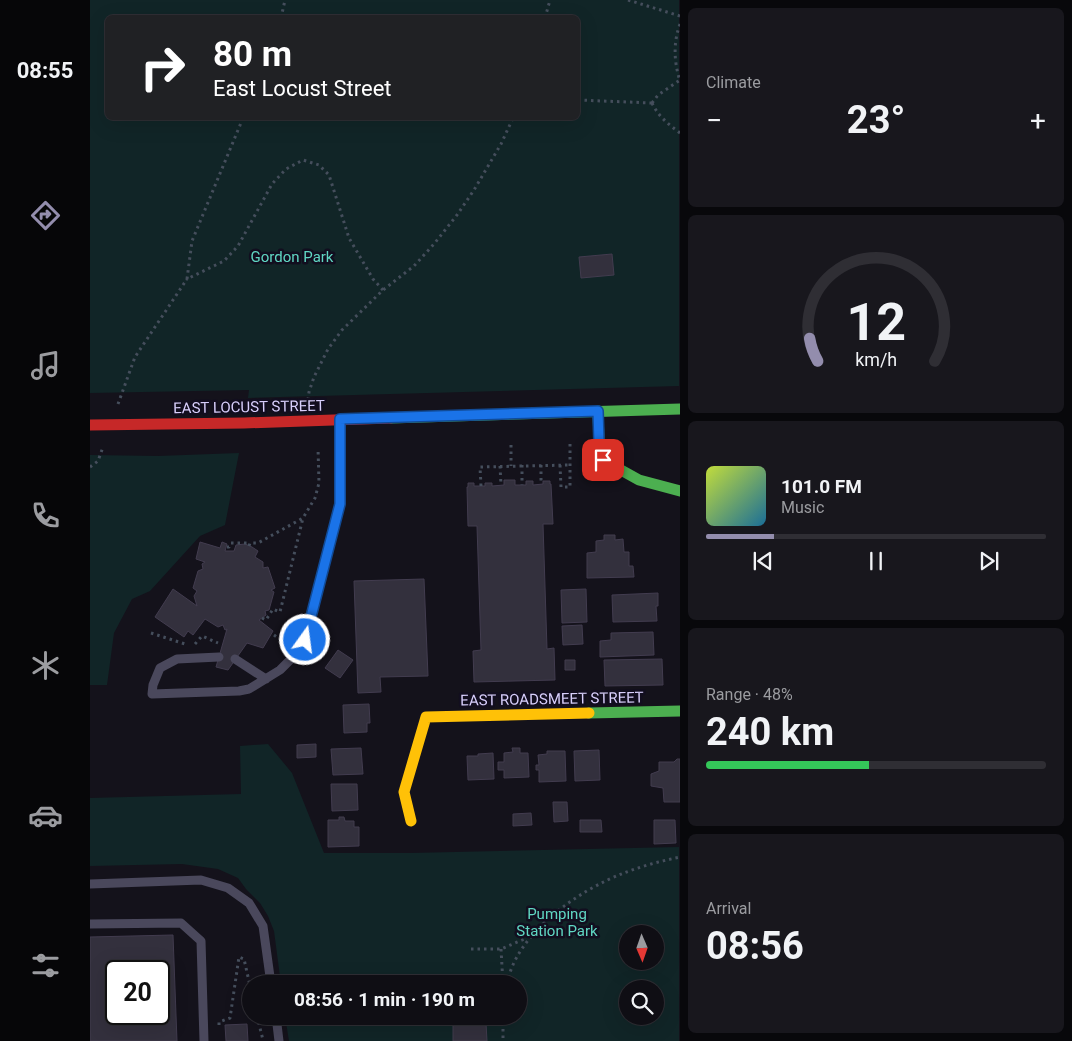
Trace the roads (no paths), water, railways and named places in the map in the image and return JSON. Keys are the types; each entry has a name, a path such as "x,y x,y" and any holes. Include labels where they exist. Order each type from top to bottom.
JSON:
{"main road":[{"name":"EAST LOCUST STREET","path":"90,426 680,409"},
{"path":"598,411 599,442 603,460 639,480 680,491"},
{"name":"EAST ROADSMEET STREET","path":"411,821 404,792 426,717 680,711"}],"lane":[{"path":"220,656 177,659 160,668 153,685 152,694 249,689 280,670 305,640 340,504 340,419"},
{"path":"235,660 266,679"},
{"path":"90,884 201,880 228,888 249,903 263,926 270,975"},
{"path":"90,924 181,923 201,940 204,1041"},
{"path":"277,1025 279,1041"}],"park label":[{"name":"Gordon Park","path":"292,257"},
{"name":"Pumping Station Park","path":"557,922"}]}
